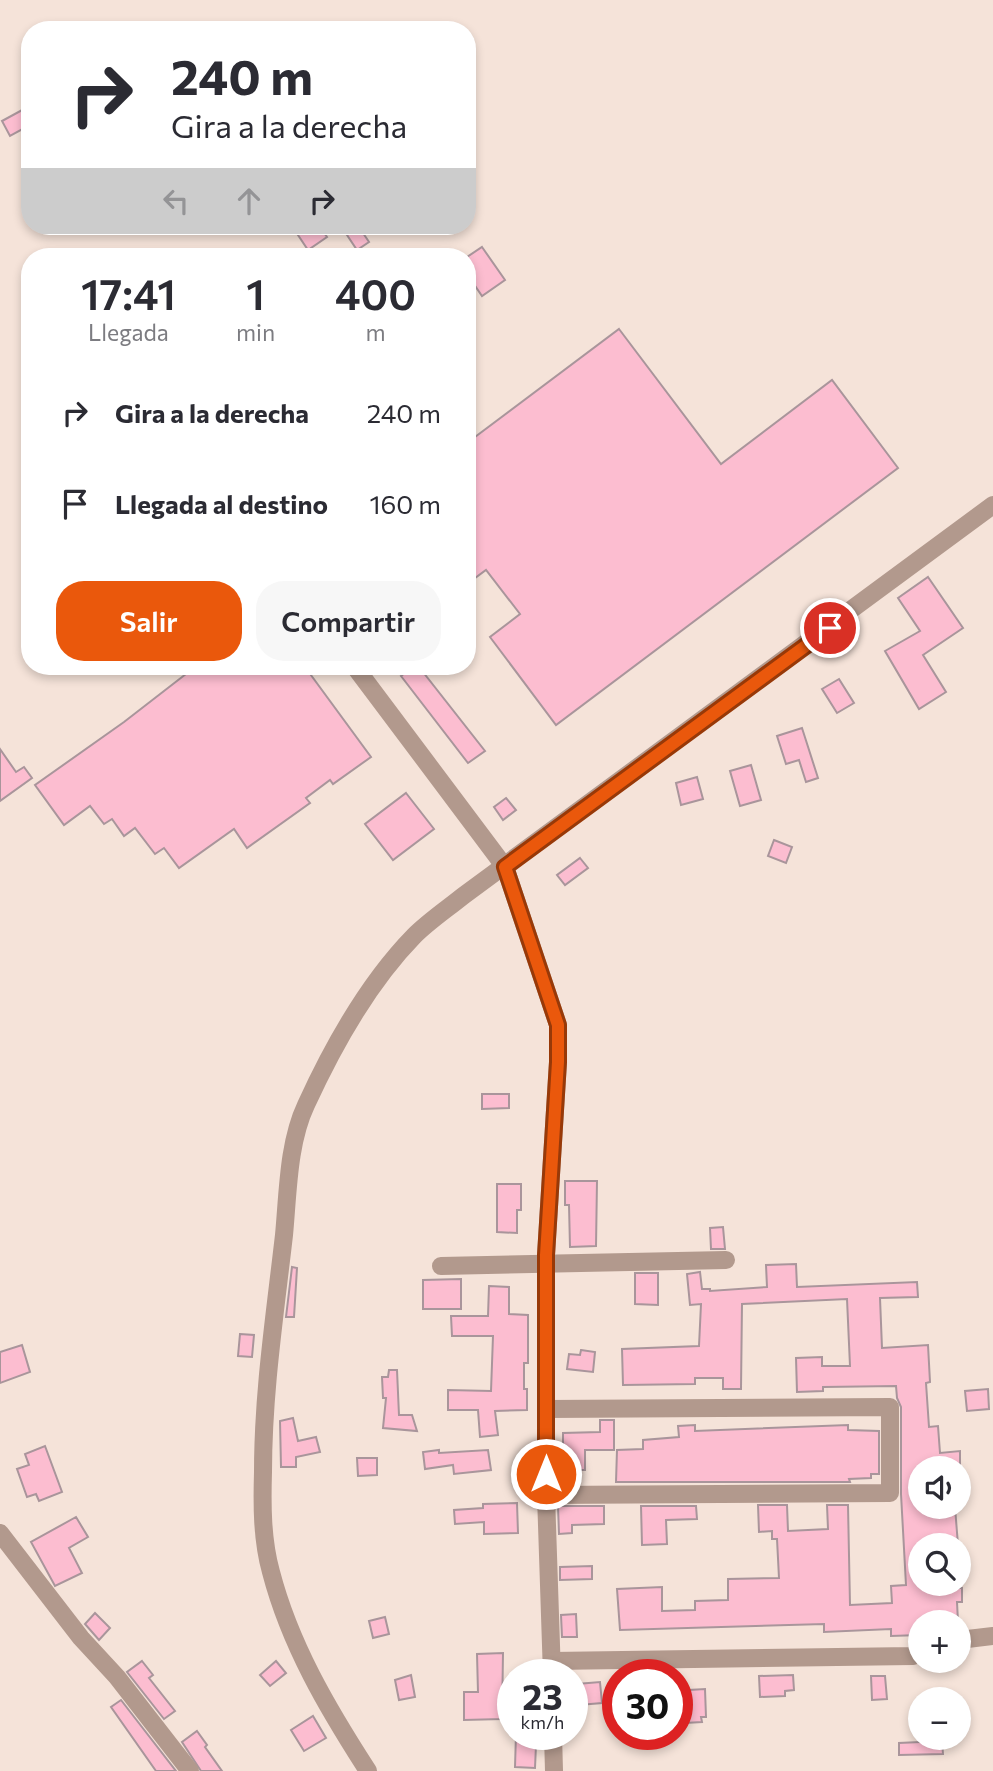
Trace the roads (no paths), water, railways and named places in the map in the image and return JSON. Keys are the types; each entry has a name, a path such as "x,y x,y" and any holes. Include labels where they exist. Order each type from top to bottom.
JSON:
{"street":[{"path":"368,1771 337,1724 286,1621 270,1571 262,1512 263,1436 269,1357 289,1182 304,1107 369,992 414,936 463,895 505,867 993,505"},
{"path":"361,675 505,867 558,1025 547,1265 546,1496 552,1659"},
{"path":"441,1266 726,1260"},
{"path":"546,1409 890,1407 890,1493 546,1496"},
{"path":"0,1533 81,1638 117,1677 190,1771"},
{"path":"971,1639 993,1636"},
{"path":"588,1667 908,1656"},
{"path":"553,1750 554,1771"}]}
